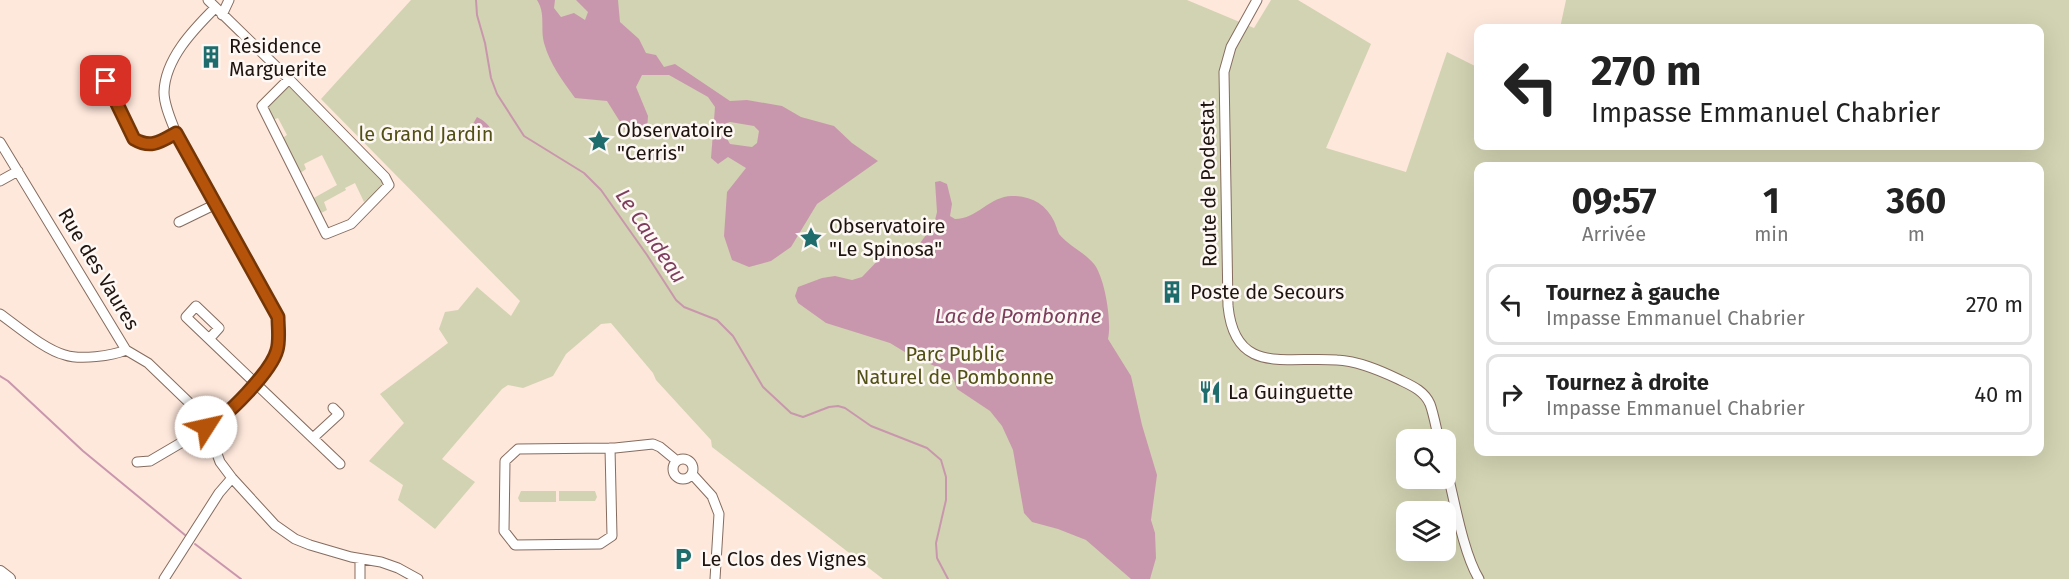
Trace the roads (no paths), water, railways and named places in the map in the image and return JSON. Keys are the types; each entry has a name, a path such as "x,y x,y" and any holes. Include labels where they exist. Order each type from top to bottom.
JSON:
{"main road":[{"path":"0,572 9,579"}],"street":[{"path":"208,0 290,80 385,177 389,185 351,224 326,234 262,106 290,80"},
{"path":"137,462 150,461 213,424 234,406 270,367 278,349 278,317 176,133 164,94 166,73 179,51 229,0"},
{"name":"Route de Podestat","path":"1257,0 1231,47 1224,72 1228,306 1233,333 1243,348 1256,355 1269,358 1339,360 1382,372 1416,388 1430,403 1436,429"},
{"path":"106,81 134,139 151,146 176,133"},
{"name":"Rue des Vaures","path":"0,142 126,350 148,363 203,416 220,462 275,525 310,545 360,560 381,562 418,579"},
{"path":"0,181 18,171"},
{"path":"179,222 216,204"},
{"path":"0,314 37,340 65,355 114,355 126,350"},
{"path":"210,338 340,464"},
{"path":"314,437 339,414 333,408"},
{"path":"610,448 612,536 600,544 515,545 504,531 505,461 518,449 610,448 653,444 677,461"},
{"path":"684,459 690,461 694,468 687,479 678,478 673,470 677,461 684,459"},
{"path":"692,474 712,496 719,514 715,579"},
{"path":"164,579 219,493 232,478"},
{"path":"1452,489 1466,545 1474,571 1479,579"},
{"path":"360,560 360,579"}],"water":[{"path":"537,0 555,0 554,8 561,17 574,13 585,20 588,12 576,0 618,0 620,22 639,39 646,53 656,55 664,67 675,64 730,101 747,100 782,106 801,117 834,126 852,143 878,161 817,204 791,247 771,261 749,267 732,260 724,236 727,192 746,168 728,157 718,164 711,158 715,107 708,97 669,75 642,75 636,87 648,116 647,130 639,137 627,133 607,101 575,98 566,85 553,65 544,43 540,5","holes":["730,122 754,126 759,131 757,143 752,147 730,144 726,137 724,124"]},
{"path":"477,117 489,126 491,134 471,142 470,132"},
{"name":"Lac de Pombonne","path":"940,181 947,184 952,204 950,216 955,219 970,215 1005,197 1020,196 1038,202 1051,215 1059,234 1090,260 1098,271 1107,300 1108,339 1131,376 1142,425 1157,475 1151,520 1155,533 1156,558 1150,579 1131,579 1086,540 1032,522 1024,513 1013,450 1002,426 990,411 957,389 947,371 913,357 890,343 826,323 798,303 795,296 798,287 822,278 835,276 852,280 862,277 887,251 903,246 918,246 934,224 937,212 935,182"}],"waterway":[{"name":"Le Caudeau","path":"476,0 477,15 491,78 497,94 524,136 584,173 601,190 676,300 684,307 717,320 733,336 763,387 791,413 803,417 829,407 845,408 871,426 927,448 941,460 946,477 946,500 936,543 937,558 948,579"},
{"path":"0,376 83,451 185,535"},
{"path":"195,544 241,579"}],"place":[{"name":"Résidence Marguerite","path":"211,57"},
{"name":"Observatoire \"Cerris\"","path":"599,141"},
{"name":"Observatoire \"Le Spinosa\"","path":"811,238"},
{"name":"Poste de Secours","path":"1172,292"},
{"name":"La Guinguette","path":"1210,392"},
{"name":"Le Clos des Vignes","path":"683,559"}],"park label":[{"name":"le Grand Jardin","path":"426,134"},
{"name":"Parc Public Naturel de Pombonne","path":"955,366"}]}
